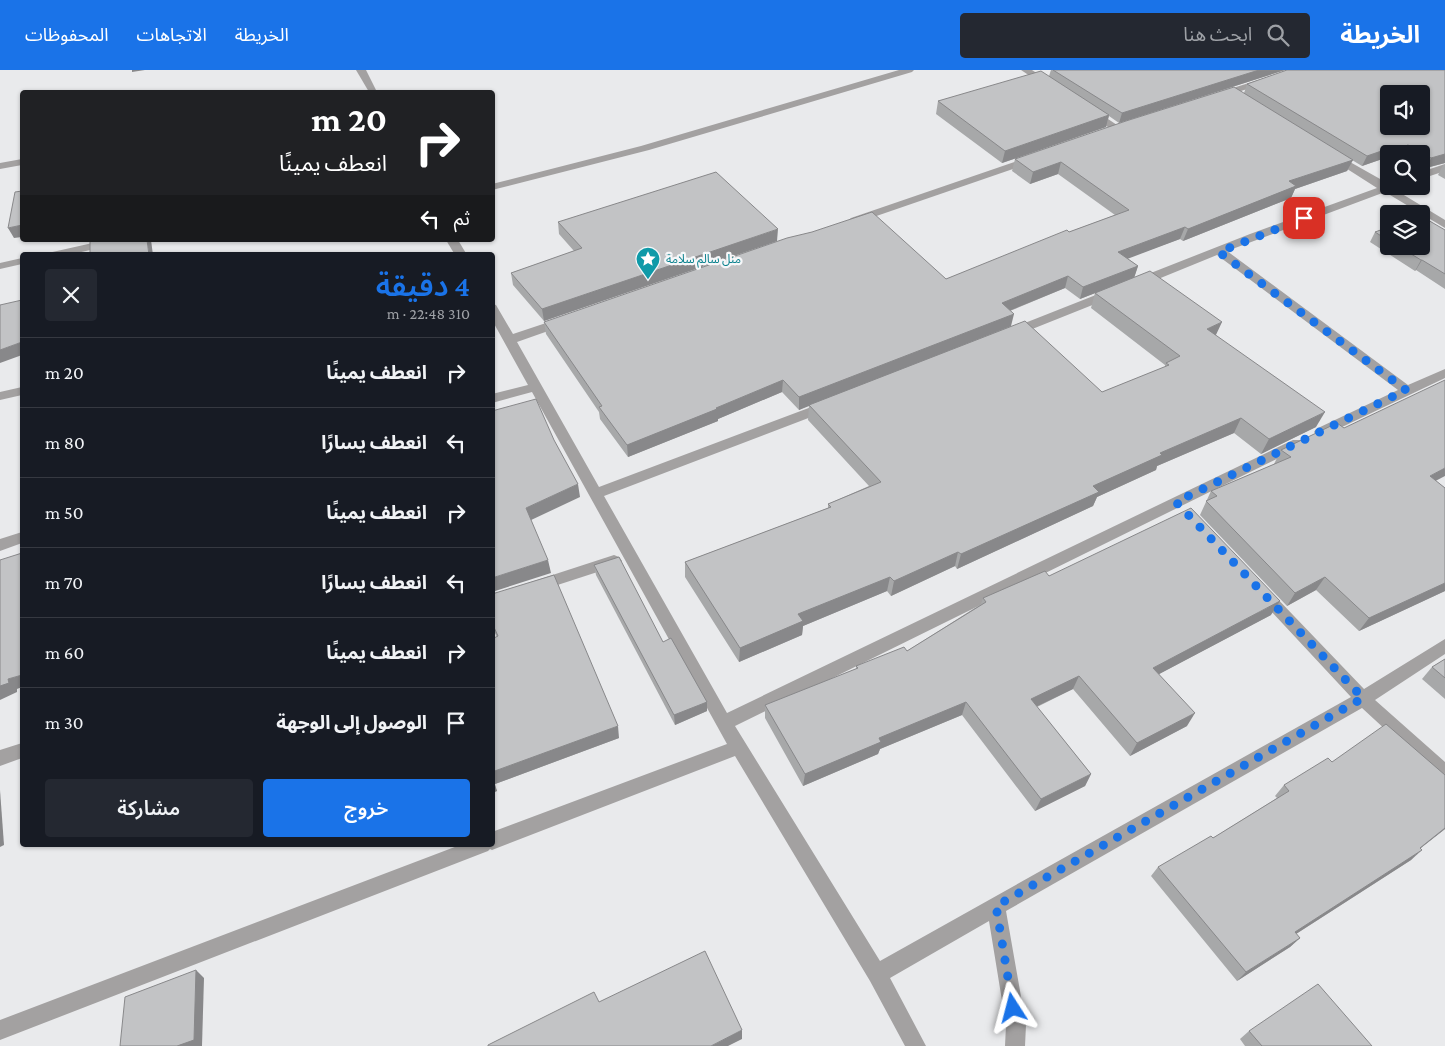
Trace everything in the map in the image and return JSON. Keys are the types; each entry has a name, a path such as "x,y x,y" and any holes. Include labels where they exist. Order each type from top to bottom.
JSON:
{"street":[{"path":"361,70 372,90"},
{"path":"495,186 645,148 909,70"},
{"path":"1026,70 1060,92"},
{"path":"1211,98 1300,70"},
{"path":"1230,92 1246,102"},
{"path":"1085,108 1118,129"},
{"path":"1329,153 1380,181"},
{"path":"848,223 1044,155"},
{"path":"0,166 20,162"},
{"path":"1430,173 1445,167"},
{"path":"1001,336 1219,252 1254,236 1380,191"},
{"path":"1402,195 1445,225"},
{"path":"66,252 113,242"},
{"path":"1219,252 1406,390"},
{"path":"0,266 20,261"},
{"path":"495,313 512,340 535,387 597,493 630,556 724,723 878,974 916,1046"},
{"path":"512,340 577,317"},
{"path":"724,723 1406,390 1445,373"},
{"path":"495,398 535,387"},
{"path":"0,396 20,391"},
{"path":"597,493 839,401"},
{"path":"1176,502 1190,516"},
{"path":"0,545 20,539"},
{"path":"520,591 630,556"},
{"path":"1250,579 1363,698 1445,773"},
{"path":"878,974 1363,698 1445,646"},
{"path":"495,840 738,747"},
{"path":"0,758 20,752"},
{"path":"0,1030 477,847"},
{"path":"996,906 1016,1025 1015,1046"}],"building":[{"path":"1053,70 1259,70 1122,113"},
{"path":"1287,70 1445,70 1445,154 1430,157 1430,145 1380,145 1380,152 1367,156 1247,84"},
{"path":"1041,71 1109,115 1005,151 938,101"},
{"path":"1234,87 1353,160 1289,181 1296,186 1188,229 1185,227 1118,252 1138,266 1083,287 1068,276 1002,303 1014,314 799,397 783,380 627,445 599,407 602,406 544,322 787,238 812,232 872,212 946,279 1067,230 1069,232 1129,210 1061,162 1033,172 1015,159"},
{"path":"716,172 778,229 542,309 511,273 582,248 558,222"},
{"path":"20,191 20,225 8,228 15,192"},
{"path":"1430,221 1445,230 1445,274 1413,255 1430,255"},
{"path":"90,242 147,242 149,252 90,252"},
{"path":"1150,271 1222,322 1207,329 1325,412 1269,439 1241,418 1160,453 1162,455 1093,486 1099,492 961,554 958,552 894,581 890,577 798,614 803,621 740,648 685,562 831,507 828,504 881,482 809,405 1025,321 1102,392 1169,365 1166,363 1180,356 1095,293"},
{"path":"20,300 20,343 0,350 0,305"},
{"path":"1445,380 1445,468 1430,476 1445,488 1445,583 1369,618 1325,577 1295,593 1206,501 1217,496 1211,491 1291,457 1281,450 1337,423 1344,428"},
{"path":"536,399 554,440 578,484 526,508 548,560 495,577 495,410"},
{"path":"1191,508 1280,601 1153,668 1195,713 1137,743 1079,676 1031,699 1091,774 1041,799 966,702 879,738 881,742 805,774 765,705 858,668 856,666 904,647 907,651 986,602 983,598 1045,571 1049,576"},
{"path":"20,554 20,676 8,679 9,683 0,686 0,560"},
{"path":"619,557 663,642 671,638 707,702 674,715 594,565"},
{"path":"554,575 618,726 495,771 495,638 498,636 495,630 495,593"},
{"path":"1445,659 1445,678 1432,667"},
{"path":"1386,724 1445,775 1445,828 1420,848 1422,850 1295,932 1300,938 1246,972 1158,867 1211,836 1213,838 1289,791 1284,785 1328,758 1332,762"},
{"path":"705,951 742,1030 711,1046 488,1046 594,992 599,1002"},
{"path":"196,970 194,1040 177,1046 120,1046 125,997"},
{"path":"1318,984 1372,1046 1262,1046 1249,1031"}],"place":[{"name":"منل سالم سلامة","path":"648,280"}],"route":[{"path":"1013,1008 996,906 1363,698 1176,502 1406,390 1219,252 1254,236 1304,218"}]}
